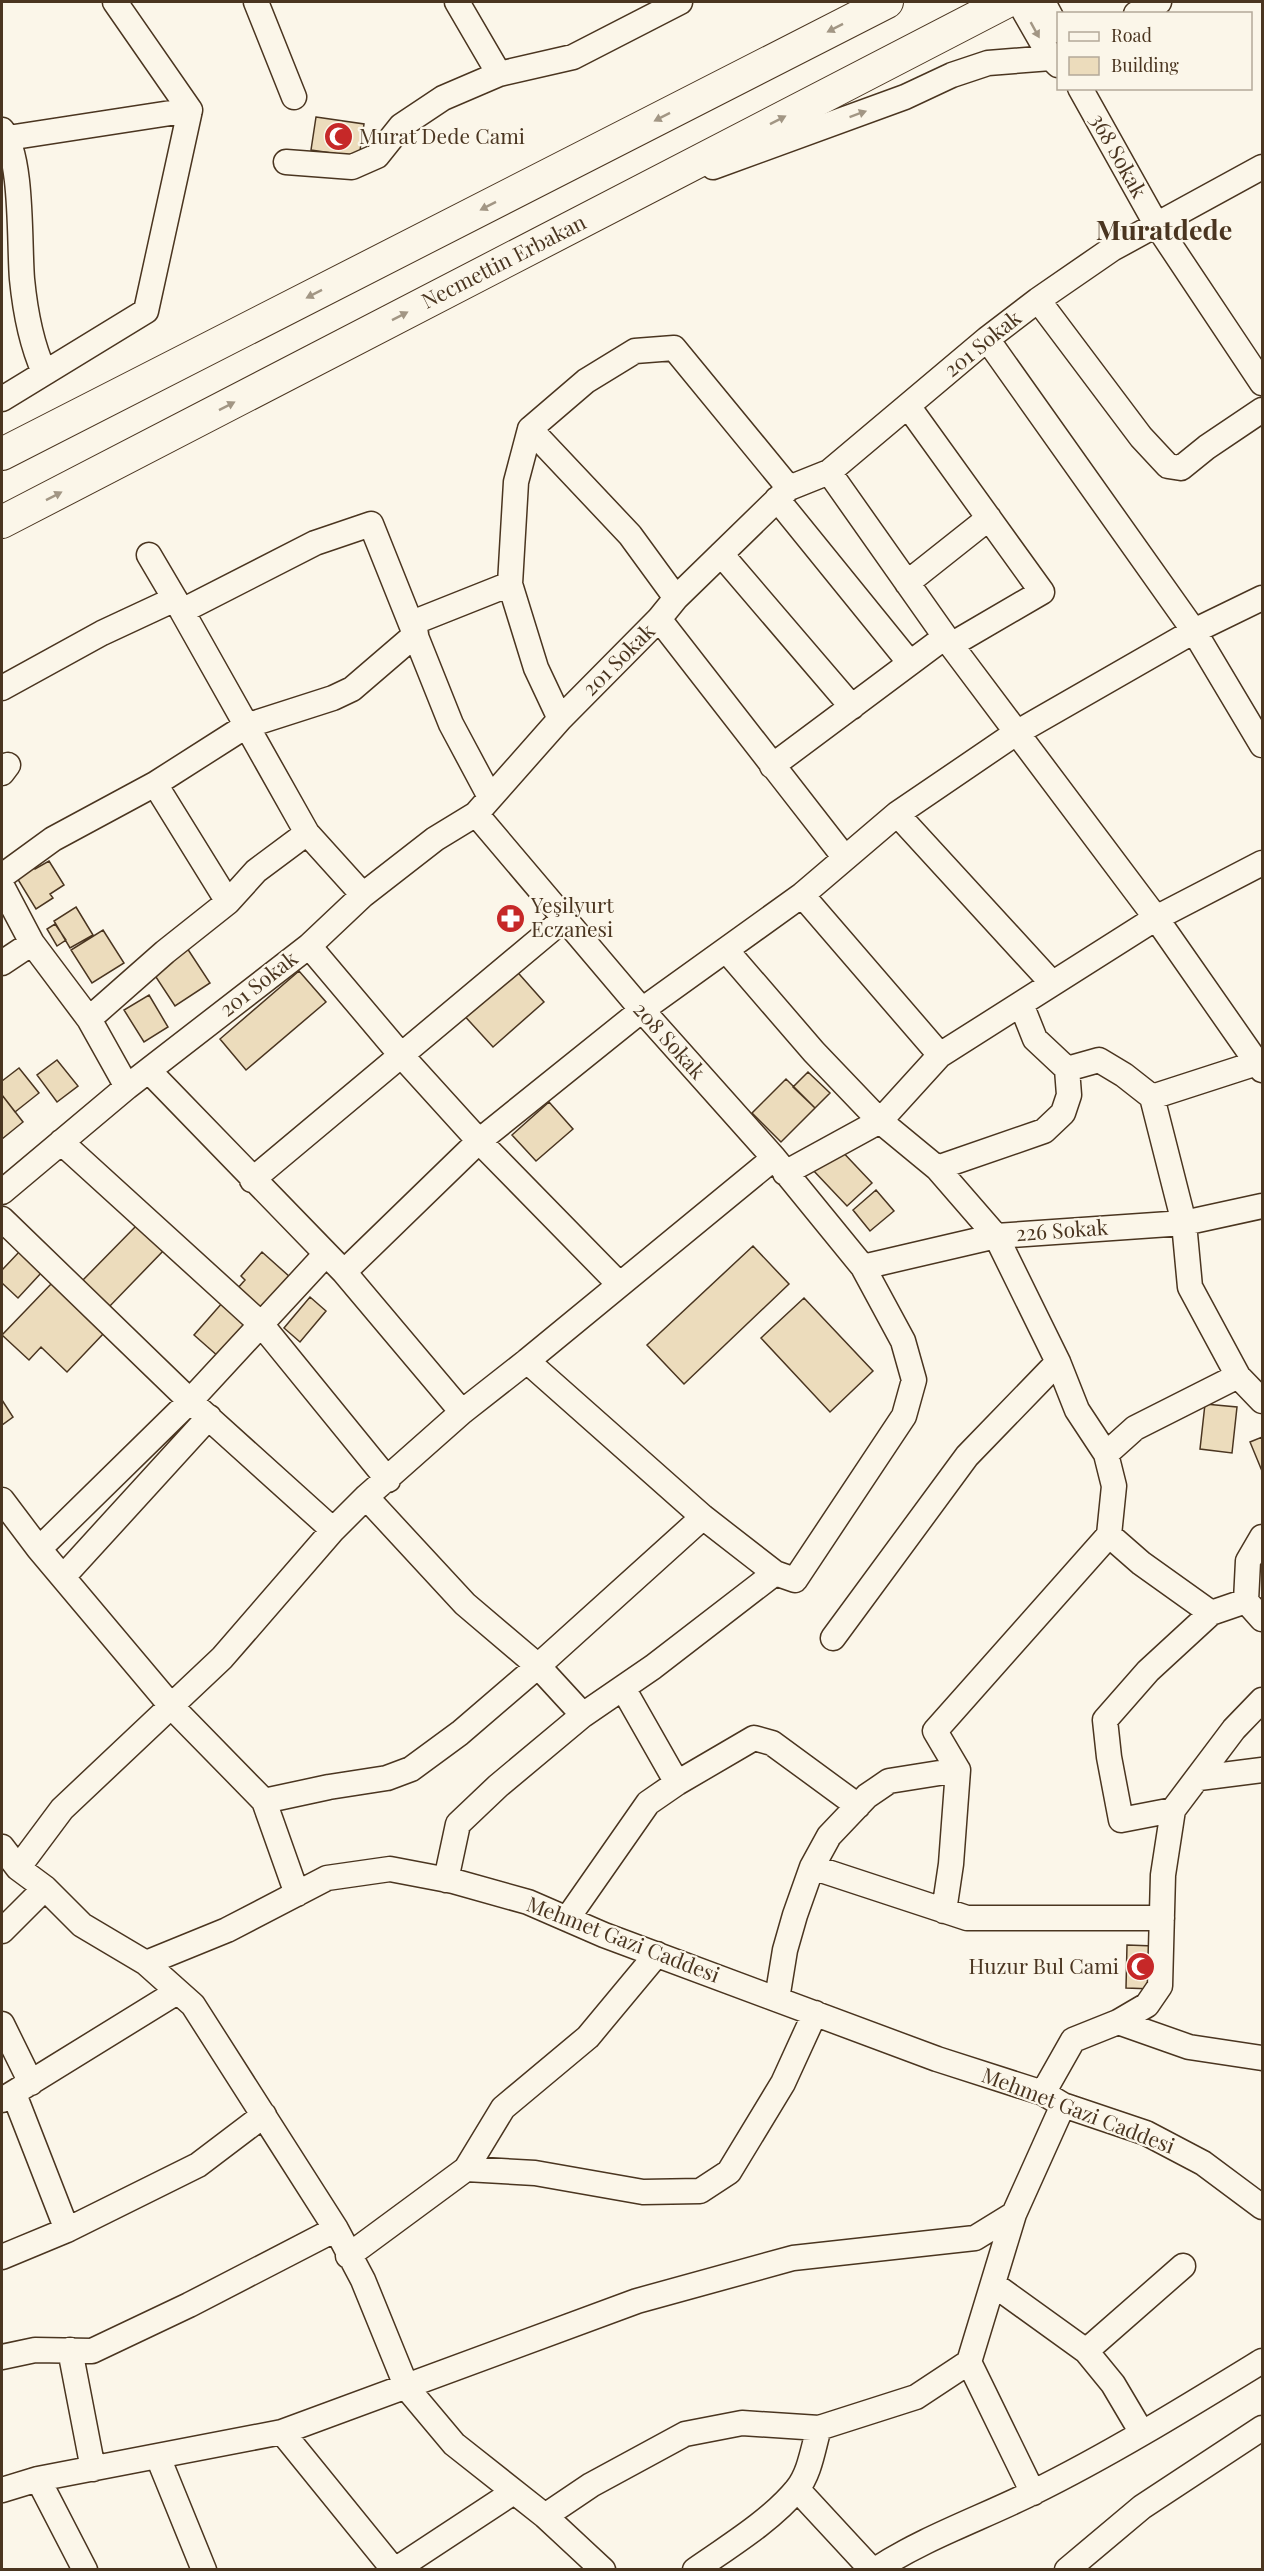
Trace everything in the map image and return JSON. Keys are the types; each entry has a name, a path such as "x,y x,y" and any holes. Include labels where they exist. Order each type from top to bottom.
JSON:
{"main road":[{"path":"2,454 887,2"},
{"name":"Necmettin Erbakan","path":"2,522 1006,2"}],"street":[{"path":"2,399 147,311 190,110 115,2"},
{"path":"256,2 294,97"},
{"path":"457,2 499,74"},
{"path":"286,162 352,167 377,156 400,126 443,98 499,74 573,57 655,8 680,2"},
{"path":"1019,2 1055,62"},
{"path":"1042,2 1057,27"},
{"path":"1140,12 1159,2"},
{"path":"626,199 905,97 952,75 988,63 1055,62"},
{"name":"368 Sokak","path":"1081,90 1156,224 1263,383"},
{"path":"44,372 34,350 22,281 17,181 5,134 190,110"},
{"name":"201 Sokak","path":"2,1192 127,1087 309,946 363,895 483,805 560,719 659,619 676,598 783,494 829,472 987,339 1038,300 1112,249 1263,167"},
{"path":"1038,300 1141,437 1168,466 1180,468 1263,410"},
{"path":"987,339 1194,631 1263,745"},
{"path":"560,719 536,668 510,584 516,482 530,429 586,381 635,351 674,348 910,663"},
{"path":"772,765 910,663 1042,592 908,406"},
{"path":"530,429 630,535 676,598"},
{"path":"829,472 948,641 1156,918 1260,1066 1152,1097"},
{"path":"907,583 989,518"},
{"name":"208 Sokak","path":"178,605 315,543 371,524 483,805 564,919 779,1165 863,1267 903,1341 914,1380 904,1416 795,1580 775,1573"},
{"path":"721,554 852,706"},
{"path":"149,555 308,832 363,895"},
{"path":"2,876 52,839 155,784 246,726 333,698 352,689 414,629 510,584"},
{"path":"344,1272 479,1141 642,1010 802,895 897,814 1016,734 1194,631 1263,598"},
{"path":"2,688 102,633 178,605"},
{"path":"659,619 845,858"},
{"path":"155,784 228,902"},
{"path":"897,814 1052,983"},
{"path":"89,1019 165,952 228,902 256,871 308,832"},
{"path":"18,1868 62,1809 222,1658 333,1530 366,1497 388,1480 462,1412 619,1284 779,1165 880,1122 939,1055 1156,918 1263,863"},
{"path":"2,886 32,943 89,1019 127,1087"},
{"path":"802,895 939,1055"},
{"path":"252,1180 564,919"},
{"path":"2,963 32,943"},
{"path":"309,946 401,1055 479,1141 619,1284"},
{"path":"726,950 814,1052 880,1122 937,1168 996,1236 1058,1362 1077,1410 1106,1454 1114,1486 1109,1535 935,1731 958,1770 951,1864 944,1911"},
{"path":"937,1168 1044,1131 1063,1113 1070,1095 1067,1069 1035,1039 1022,1004"},
{"path":"1067,1069 1099,1060 1124,1075 1152,1097 1184,1223 1190,1287 1263,1401"},
{"path":"148,1071 344,1272 462,1412"},
{"path":"61,1142 261,1324 388,1480"},
{"name":"226 Sokak","path":"863,1267 996,1236 1184,1223 1263,1206"},
{"path":"2,1219 190,1401 333,1530"},
{"path":"39,1549 190,1401 326,1254"},
{"path":"446,1880 458,1824 498,1785 583,1715 623,1688 775,1573 703,1516 527,1361"},
{"path":"833,1638 967,1456 1058,1362"},
{"path":"1106,1454 1135,1428 1248,1377"},
{"path":"63,1577 209,1416"},
{"path":"366,1497 465,1604 538,1666 583,1715"},
{"path":"2,1500 39,1549 172,1707 264,1801 297,1894"},
{"path":"264,1801 329,1787 387,1778 411,1769 460,1733 538,1666 703,1516"},
{"path":"1109,1535 1141,1563 1211,1613"},
{"path":"1263,1537 1248,1561 1246,1600 1263,1619"},
{"path":"1173,1810 1121,1820 1109,1757 1105,1720 1148,1671 1211,1613 1246,1600"},
{"path":"623,1688 676,1782"},
{"path":"544,2516 591,2485 685,2434 742,2423 819,2428 916,2397 969,2362 1014,2214 1073,2040 1118,2022 1148,2005 1161,1986 1163,1875 1173,1810 1234,1729 1263,1700"},
{"path":"567,1919 648,1803 676,1782 754,1738 772,1743 858,1806"},
{"path":"777,1999 785,1950 812,1867 829,1836 858,1806 889,1780 958,1770"},
{"path":"1199,1778 1263,1770"},
{"path":"2,1846 18,1868 45,1888 82,1924 146,1963 193,2005 336,2229 348,2256 363,2280 407,2388 454,2445 544,2516 603,2570"},
{"path":"812,1867 967,1918 1162,1918"},
{"name":"Mehmet Gazi Caddesi","path":"146,1963 227,1930 327,1878 390,1869 446,1880 528,1902 657,1954 937,2059 1146,2133 1194,2158 1263,2207"},
{"path":"2,1931 45,1888"},
{"path":"348,2256 466,2169 503,2108 588,2037 657,1954"},
{"path":"15,2092 177,1992"},
{"path":"466,2169 535,2173 643,2192 700,2191 729,2172 734,2165 783,2083 815,2013"},
{"path":"1118,2022 1189,2047 1263,2058"},
{"path":"2,2024 15,2092 67,2230"},
{"path":"2,2257 67,2230 198,2165 264,2115"},
{"path":"2,2490 38,2479 282,2432 407,2388 637,2301 793,2258 975,2238 1014,2214"},
{"path":"2,2357 35,2350 92,2351 189,2305 336,2229"},
{"path":"1086,2351 1183,2266"},
{"path":"993,2284 1086,2351 1113,2384 1142,2433"},
{"path":"70,2350 93,2469"},
{"path":"797,2489 874,2570 906,2550 1033,2493 1142,2433 1263,2361"},
{"path":"969,2362 1033,2493"},
{"path":"695,2570 746,2535 797,2489 807,2471 819,2428"},
{"path":"1067,2570 1142,2507 1263,2428"},
{"path":"282,2432 394,2570 512,2493"},
{"path":"158,2457 204,2570"},
{"path":"38,2479 85,2570"}],"building":[{"name":"Murat Dede Cami","path":"316,117 364,124 359,157 311,150"},
{"path":"49,861 64,885 50,894 53,898 36,909 14,873 31,863 35,869"},
{"path":"76,907 93,935 70,948 54,921"},
{"path":"55,924 66,940 57,946 47,929"},
{"path":"103,930 124,963 92,983 71,950"},
{"path":"187,948 210,983 175,1006 152,971"},
{"path":"512,966 544,1002 493,1047 460,1011"},
{"path":"299,971 326,1002 246,1070 220,1039"},
{"path":"149,995 168,1027 144,1042 124,1010"},
{"path":"57,1060 78,1086 57,1102 37,1075"},
{"path":"19,1068 39,1093 15,1112 2,1095 2,1081"},
{"path":"808,1072 830,1093 815,1108 793,1087"},
{"path":"786,1079 815,1108 781,1142 752,1113"},
{"path":"2,1095 23,1122 2,1139"},
{"path":"549,1102 573,1129 536,1161 512,1135"},
{"path":"837,1146 872,1183 847,1206 812,1169"},
{"path":"876,1190 894,1211 870,1231 853,1210"},
{"path":"138,1224 165,1249 108,1308 81,1282"},
{"path":"753,1246 789,1284 684,1384 647,1345"},
{"path":"20,1251 42,1272 18,1298 2,1283 2,1270"},
{"path":"262,1252 290,1277 260,1310 237,1289 245,1280 241,1276"},
{"path":"52,1283 104,1333 67,1372 41,1347 29,1360 2,1335"},
{"path":"310,1297 326,1311 300,1342 284,1328"},
{"path":"804,1298 873,1371 830,1412 761,1338"},
{"path":"223,1302 248,1324 219,1357 194,1335"},
{"path":"2,1400 13,1417 2,1425"},
{"path":"1205,1404 1237,1407 1232,1453 1200,1449"},
{"path":"1262,1437 1262,1471 1250,1442"},
{"name":"Huzur Bul Cami","path":"1127,1945 1154,1946 1153,1989 1126,1988"}],"place":[{"name":"Murat Dede Cami","path":"338,137"},
{"name":"Yeşilyurt Eczanesi","path":"510,918"},
{"name":"Huzur Bul Cami","path":"1140,1967"}],"district":[{"name":"Muratdede","path":"1164,231"}]}
